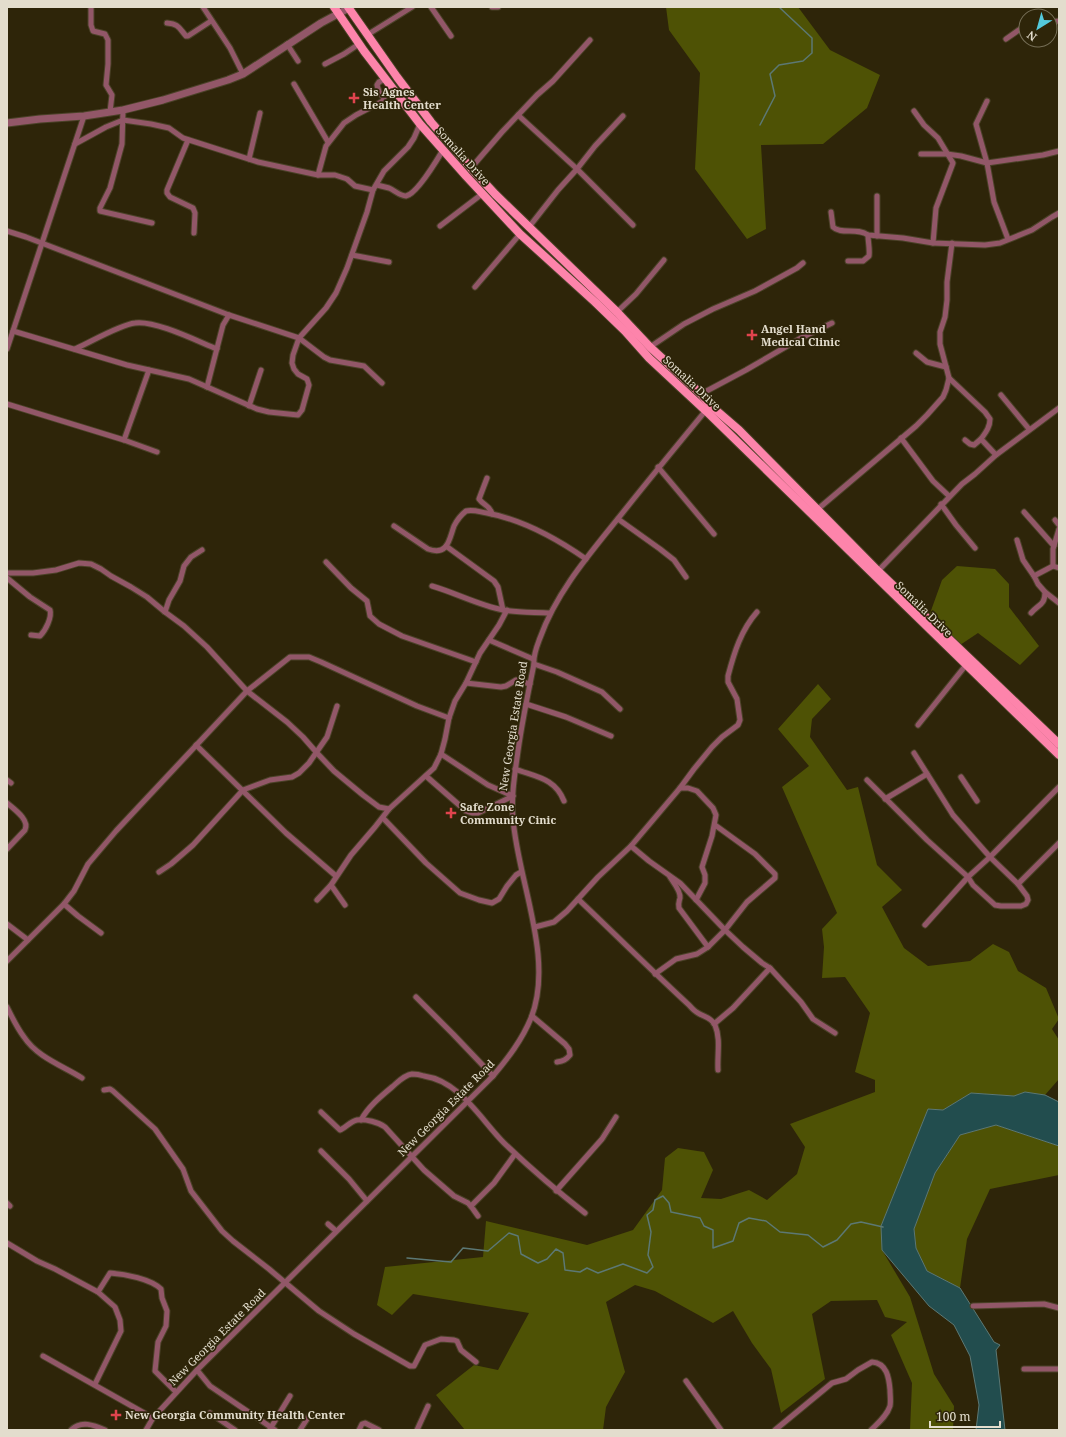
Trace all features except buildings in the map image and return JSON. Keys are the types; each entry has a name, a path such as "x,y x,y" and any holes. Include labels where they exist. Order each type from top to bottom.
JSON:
{"main road":[{"name":"Somalia Drive","path":"348,8 431,122 471,168 529,227 617,312 650,347 701,394 708,408 739,430 878,571 1058,741"},
{"name":"Somalia Drive","path":"336,10 359,44 420,124 482,194 520,234 595,302 625,331 649,358 708,408 966,665 1059,755"}],"street":[{"path":"203,7 230,48 243,74"},
{"path":"367,36 412,7"},
{"path":"430,7 451,36"},
{"path":"492,7 498,7"},
{"path":"91,8 91,25 93,31 105,34 108,40 106,86 112,95 110,112"},
{"path":"7,123 84,116 123,110 199,90 243,74 336,10 348,8"},
{"path":"167,23 174,23 180,27 186,36 188,36 211,21"},
{"path":"1006,39 1018,31"},
{"path":"471,168 536,95 553,81 590,40"},
{"path":"287,44 298,61"},
{"path":"325,64 359,44"},
{"path":"318,175 328,142 344,123 383,101 384,97 379,92 377,85 385,79"},
{"path":"294,84 328,142"},
{"path":"987,101 976,124 987,163 994,202 1008,239"},
{"path":"123,110 122,144 110,188 100,211 152,223"},
{"path":"914,111 924,126 938,138 953,163"},
{"path":"249,159 260,113"},
{"path":"518,115 577,169 633,225"},
{"path":"7,349 84,116"},
{"path":"529,227 553,195 623,116"},
{"path":"75,144 106,127 123,120 169,128 188,140 249,159 295,171 318,175 335,175 347,179 355,186 373,190"},
{"path":"13,331 127,365 189,379 249,406 269,412 296,416 300,414 309,385 307,379 298,374 294,369 292,363 299,338 326,308 336,293 352,255 373,190 384,171 408,147 420,124"},
{"path":"188,140 167,193 170,197 193,208 195,213 194,233"},
{"path":"376,185 406,196 411,193 426,177 443,150"},
{"path":"921,154 947,154 987,163 1043,155 1059,151"},
{"path":"933,243 936,208 953,163 961,156"},
{"path":"440,226 482,194"},
{"path":"877,196 877,236"},
{"path":"831,212 834,229 864,232 868,235 903,238 933,243 985,245 1000,243 1032,230 1059,213"},
{"path":"7,231 229,315 299,338 324,357 364,366 382,383"},
{"path":"475,287 520,234"},
{"path":"848,261 863,261 869,256 870,251 868,235"},
{"path":"818,509 927,415 943,397 949,378 940,344 940,332 945,317 952,244"},
{"path":"352,255 389,262"},
{"path":"617,312 636,294 664,260"},
{"path":"650,347 684,324 713,309 755,291 797,268 803,263"},
{"path":"207,387 223,325 229,315"},
{"path":"75,349 135,323 164,328 217,349"},
{"path":"701,394 801,338 832,323"},
{"path":"916,353 927,362 946,367"},
{"path":"124,440 149,370"},
{"path":"249,406 261,370"},
{"path":"949,378 985,412 990,419 990,425 986,432 974,445 965,440"},
{"path":"1001,395 1029,429"},
{"path":"7,404 124,440 156,452"},
{"name":"New Georgia Estate Road","path":"146,1430 153,1418 196,1370 493,1076 515,1048 532,1016 537,996 539,976 535,927 521,872 514,825 513,796 515,769 539,640 550,613 586,560 658,467 708,408"},
{"path":"878,571 949,496 996,455 1059,408"},
{"path":"901,438 933,482 949,496"},
{"path":"981,439 996,455"},
{"path":"658,467 714,534"},
{"path":"487,478 479,499 491,508 492,514"},
{"path":"941,504 975,548"},
{"path":"394,526 428,549 433,551 441,550 446,546 455,525 466,510 470,510 513,519 556,539 586,560"},
{"path":"1024,512 1054,546"},
{"path":"618,519 660,548 674,560 686,577"},
{"path":"1055,520 1059,525"},
{"path":"1034,576 1056,567 1052,558 1059,529"},
{"path":"1017,540 1023,560 1038,584 1045,592 1059,602"},
{"path":"317,900 331,885 350,855 383,818 389,809 434,768 441,754 449,718 456,701 505,610 500,592 494,581 446,546"},
{"path":"165,612 169,600 180,581 184,566 191,557 202,550"},
{"path":"326,562 366,601 370,616 380,624 402,636 476,662"},
{"path":"7,573 33,573 56,570 79,563 90,564 147,597 184,626 207,647 247,691 287,722 334,771 379,807 389,809"},
{"path":"7,578 30,597 50,610 51,613 44,632 40,636 31,635"},
{"path":"432,586 470,600 505,610 550,613"},
{"path":"1031,613 1043,603 1045,599 1045,592"},
{"path":"535,927 554,922 567,911 598,877 631,846 712,747 738,725 740,720 737,699 728,682 728,676 740,637 749,621 757,612"},
{"path":"489,640 602,692 620,709"},
{"path":"7,961 64,904 74,891 88,864 116,831 196,745 247,691 290,657 309,657 417,706 449,718"},
{"path":"918,725 966,665"},
{"path":"466,683 501,687 516,680 530,684"},
{"path":"526,704 566,717 611,736"},
{"path":"159,872 193,845 243,790 270,780 292,777 299,774 327,737 337,706"},
{"path":"196,745 286,833 336,876"},
{"path":"441,754 488,785 513,796"},
{"path":"867,780 995,905 1021,906 1026,904 1028,900 1027,896 1018,884 990,857 953,815 914,754"},
{"path":"515,769 547,780 560,792 564,802"},
{"path":"885,799 926,774"},
{"path":"426,776 466,811 472,813 478,813 513,796"},
{"path":"961,777 977,801"},
{"path":"925,924 968,877 990,857 1059,787"},
{"path":"680,788 693,789 713,808 716,815 715,825 702,866 705,875 705,883 696,900"},
{"path":"7,803 19,813 27,827 7,849"},
{"path":"383,818 426,863 460,893 492,903 499,899 507,886 516,875 521,872"},
{"path":"655,974 676,959 697,954 708,947 725,930 747,902 776,877 775,874 756,854 715,825"},
{"path":"1018,884 1059,843"},
{"path":"631,846 680,883 725,930 752,955 770,968 801,1002 813,1019 835,1033"},
{"path":"668,874 680,893 678,902 679,908 708,947"},
{"path":"331,885 345,905"},
{"path":"578,899 620,938 655,974 697,1012 709,1017 714,1024 719,1044 717,1055 718,1070"},
{"path":"64,904 101,933"},
{"path":"7,924 28,940"},
{"path":"714,1024 733,1008 770,968"},
{"path":"416,997 454,1034 493,1076"},
{"path":"7,1007 24,1038 56,1064 82,1078"},
{"path":"532,1016 569,1049 570,1055 567,1059 557,1062"},
{"path":"361,1120 386,1091 402,1078 412,1074 438,1079 456,1091 515,1154 556,1191 585,1213"},
{"path":"104,1090 110,1089 114,1091 155,1129 183,1169 191,1191 222,1231 319,1311 354,1334 410,1366 414,1366 425,1345 441,1339 457,1341 461,1350 476,1362"},
{"path":"321,1112 340,1130 353,1122 361,1120 380,1124 386,1127 424,1170 446,1189 471,1206 478,1216"},
{"path":"556,1191 602,1140 616,1117"},
{"path":"321,1151 349,1179 367,1201"},
{"path":"471,1206 494,1183 515,1154"},
{"path":"328,1224 336,1231"},
{"path":"7,1243 37,1261 98,1292 115,1307 120,1320 121,1331 95,1384"},
{"path":"98,1292 110,1273 122,1274 149,1282 161,1290 162,1298 167,1311 166,1326 158,1342 155,1371 176,1392"},
{"path":"973,1306 1044,1304 1059,1308"},
{"path":"43,1356 153,1418"},
{"path":"775,1430 832,1383 846,1379 872,1362 885,1368 889,1382 890,1405 881,1421 871,1430"},
{"path":"1024,1369 1059,1369"},
{"path":"196,1370 210,1386 272,1429 290,1396"},
{"path":"686,1381 721,1430"},
{"path":"417,1430 428,1406"},
{"path":"210,1413 236,1430"},
{"path":"300,1430 309,1416"},
{"path":"359,1430 362,1424 365,1423 379,1430"},
{"path":"71,1430 76,1425 84,1424 92,1425 105,1430"}],"shaded area":[{"path":"666,7 798,7 830,50 880,75 867,108 823,144 761,145 766,229 747,239 695,169 700,73 669,30"},
{"path":"957,566 995,569 1009,584 1009,607 1039,646 1020,665 978,633 957,647 928,619 942,580"},
{"path":"818,684 831,699 812,719 810,737 847,790 858,787 877,865 902,890 882,907 904,948 928,966 970,961 993,944 1009,952 1018,971 1046,988 1059,1019 1052,1029 1059,1040 1059,1079 1045,1095 1025,1092 1014,1096 971,1093 943,1110 928,1109 881,1226 882,1250 910,1297 934,1374 954,1406 953,1430 910,1430 912,1383 891,1335 907,1322 885,1317 877,1300 831,1301 812,1314 825,1379 781,1413 771,1369 752,1343 733,1311 713,1323 655,1291 635,1285 606,1302 625,1372 606,1407 603,1430 465,1430 436,1395 474,1365 498,1370 529,1313 413,1294 392,1315 377,1305 385,1267 483,1257 486,1221 587,1245 633,1230 662,1190 665,1158 678,1148 704,1152 713,1170 701,1198 721,1199 749,1190 767,1200 797,1174 805,1147 790,1124 875,1092 875,1080 855,1072 870,1013 845,977 822,978 824,947 822,929 837,913 782,787 809,766 778,729"},
{"path":"996,1125 1059,1146 1059,1175 990,1189 967,1239 960,1288 927,1271 916,1248 914,1229 935,1173 960,1135"}],"water":[{"path":"1025,1092 1045,1095 1059,1102 1059,1146 996,1125 960,1135 935,1173 914,1229 916,1248 927,1271 960,1288 994,1342 1000,1345 996,1350 1005,1430 976,1430 979,1405 970,1356 954,1325 929,1306 882,1250 881,1226 928,1109 943,1110 971,1093 1014,1096"}],"waterway":[{"path":"760,125 775,96 770,74 779,65 803,61 812,53 812,38 779,7"},
{"path":"407,1258 451,1262 463,1248 488,1251 509,1233 518,1236 521,1254 538,1263 547,1259 556,1249 563,1253 565,1270 580,1272 587,1268 598,1273 623,1264 647,1273 653,1267 648,1255 651,1232 647,1215 653,1210 655,1200 663,1196 669,1203 671,1212 700,1218 704,1226 713,1230 713,1248 733,1241 739,1223 749,1218 766,1221 780,1232 808,1235 823,1247 837,1240 851,1224 861,1222 883,1227"}],"place":[{"name":"Sis Agnes Health Center","path":"354,98"},
{"name":"Angel Hand Medical Clinic","path":"752,335"},
{"name":"Safe Zone Community Cinic","path":"451,813"},
{"name":"New Georgia Community Health Center","path":"116,1415"}]}
